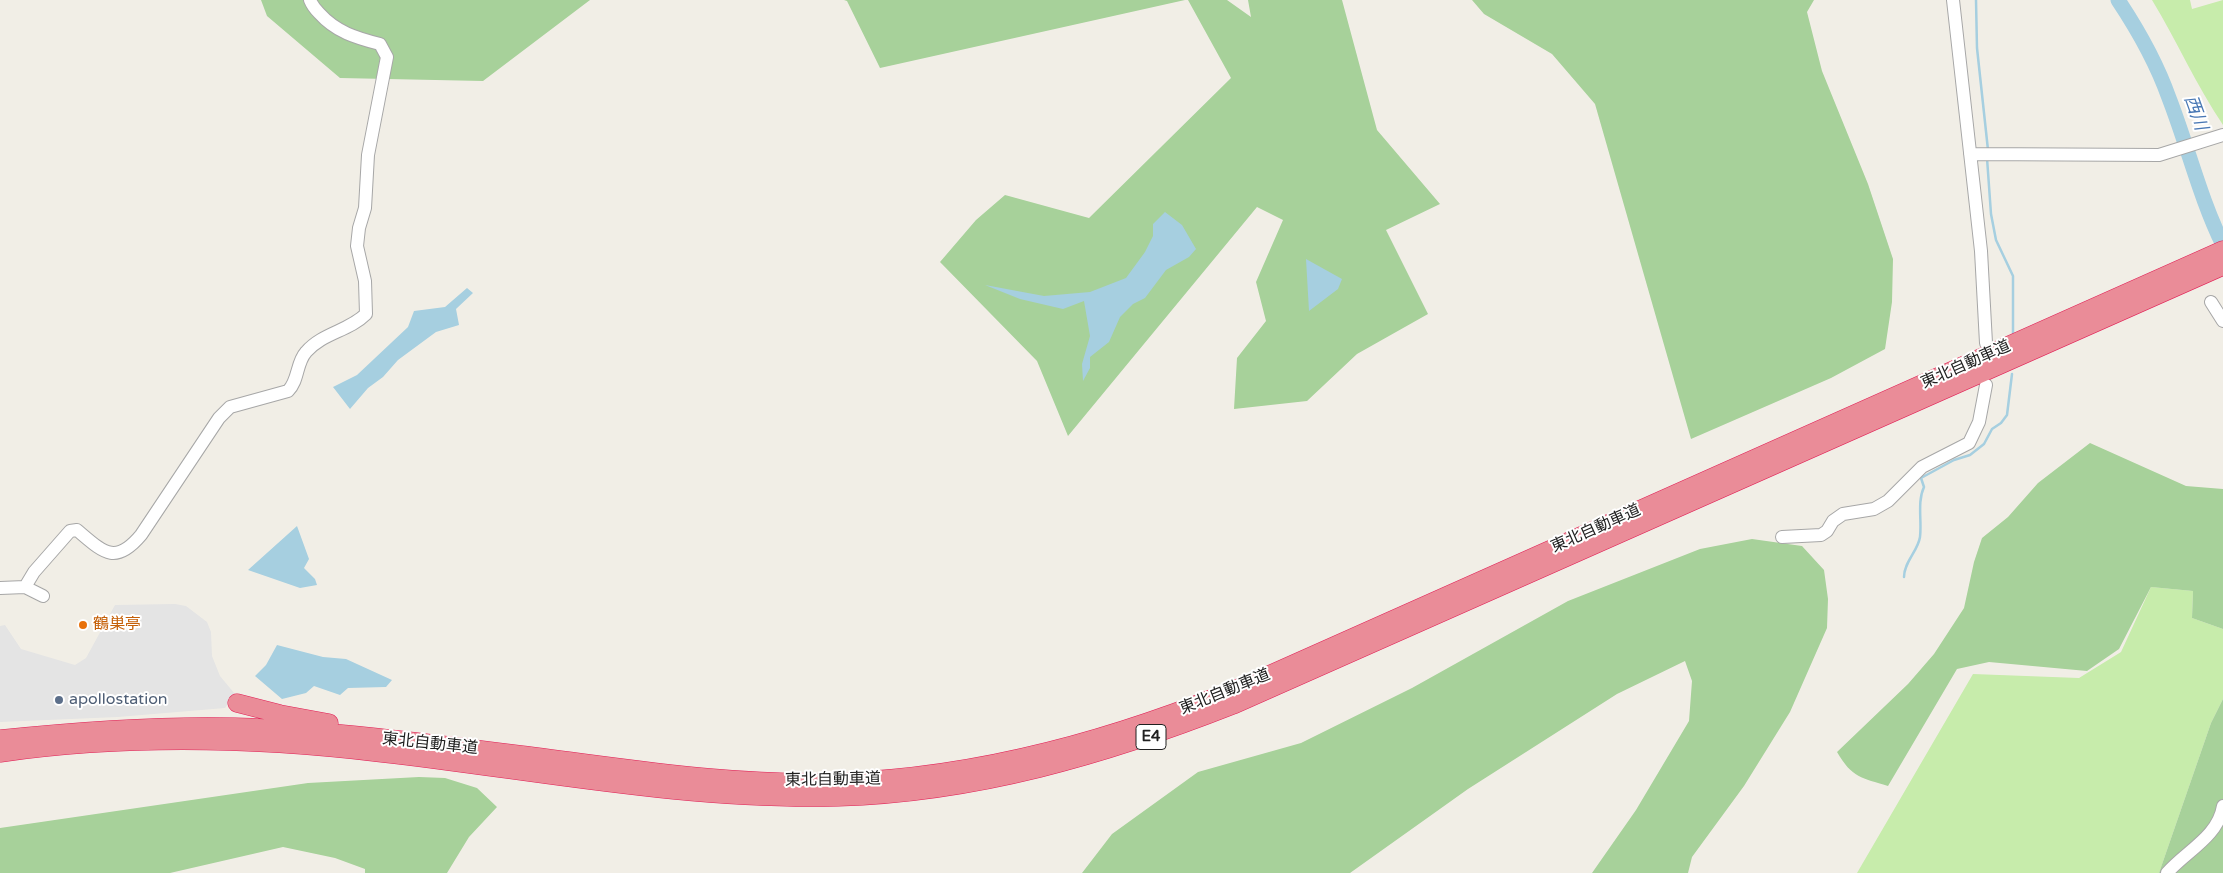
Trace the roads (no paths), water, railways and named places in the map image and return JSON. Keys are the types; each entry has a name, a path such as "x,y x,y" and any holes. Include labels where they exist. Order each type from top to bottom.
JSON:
{"highway":[{"name":"東北自動車道","path":"0,753 37,748 100,744 218,741 296,745 378,752 727,795 787,797 871,795 947,787 1040,769 1141,740 1233,705 2217,261"},
{"name":"東北自動車道","path":"0,739 98,729 234,727 410,741 718,779 836,782 943,773 1091,741 1163,718 1259,679 2217,261"},
{"path":"237,704 324,722 449,737 514,754"},
{"path":"0,761 100,744"}],"street":[{"path":"25,587 34,572 70,531 77,530 99,548 110,553 121,553 132,546 219,418 230,407 288,391 293,386 304,353 317,341 358,322 366,314 365,281 357,246 359,228 366,208 368,155 387,57 380,44 356,38 328,23 310,0"},
{"path":"1953,0 1981,251 1986,343"},
{"path":"1970,154 2159,155 2223,136"},
{"path":"2211,302 2223,321"},
{"path":"1782,537 1821,535 1827,531 1833,521 1843,514 1874,509 1888,501 1922,467 1969,443 1979,422 1986,385"},
{"path":"0,588 25,587 43,596"},
{"path":"2167,873 2217,824 2223,806"}],"water":[{"path":"1165,212 1182,225 1196,249 1189,257 1166,270 1145,298 1133,304 1120,317 1109,342 1090,357 1090,368 1083,381 1082,364 1090,336 1084,301 1063,309 1020,299 985,285 1044,296 1090,292 1126,278 1145,252 1153,236 1153,224"},
{"path":"1306,259 1342,279 1338,289 1309,311"},
{"path":"467,288 473,293 456,309 459,325 436,332 398,360 383,377 368,388 350,409 333,387 357,375 408,327 414,311 445,307"},
{"path":"297,526 309,559 304,568 315,579 317,585 300,588 248,570"},
{"path":"277,645 323,657 346,659 392,680 386,687 348,688 340,695 314,686 306,693 282,699 255,676 266,665"}],"waterway":[{"path":"1976,0 1977,48 1988,150"},
{"name":"西川","path":"2118,0 2140,35 2159,73 2176,116 2201,191 2223,245"},
{"path":"1987,158 1991,214 1996,240 2013,276 2013,334"},
{"path":"1904,577 1906,566 1917,547 1920,537 1920,505 1924,487 1921,478 1954,460 1970,455 1984,444 1992,429 2001,423 2007,415 2012,374"}],"place":[{"name":"鶴巣亭","path":"83,625"},
{"name":"apollostation","path":"59,700"}]}
